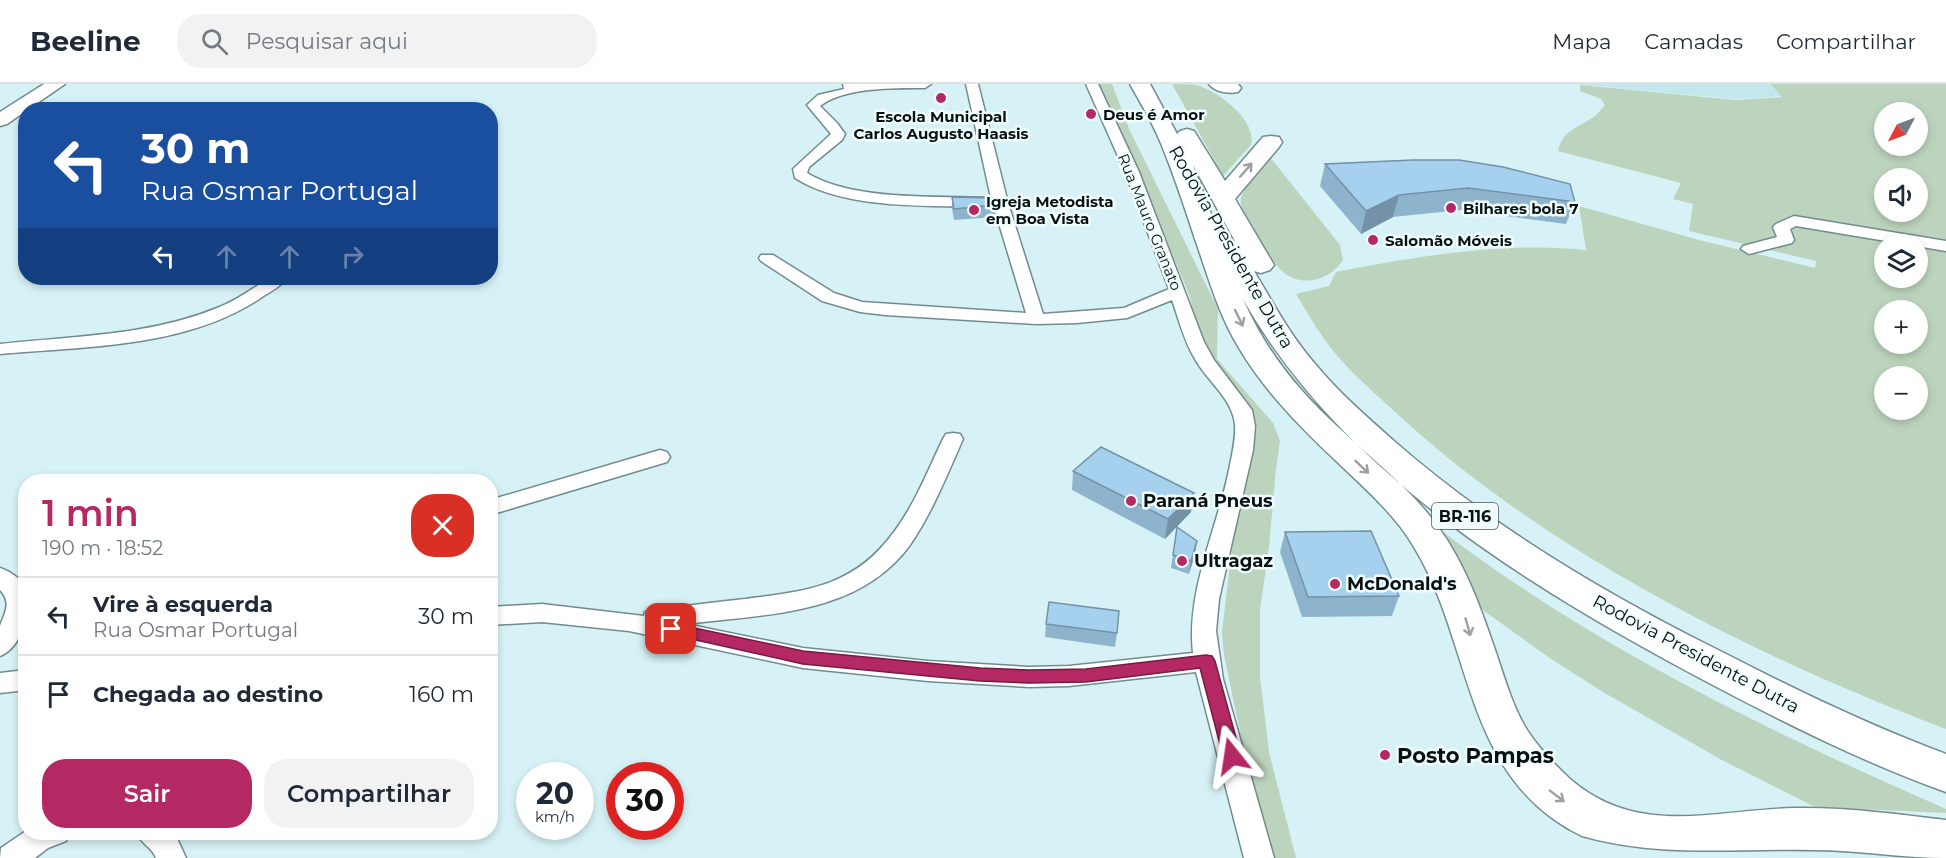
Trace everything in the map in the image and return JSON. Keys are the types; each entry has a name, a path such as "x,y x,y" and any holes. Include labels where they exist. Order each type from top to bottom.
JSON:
{"highway":[{"name":"Rodovia Presidente Dutra","path":"1140,84 1226,246 1300,365 1347,416 1406,471 1510,548 1598,605 1656,637 1843,729 1946,773"},
{"name":"Rodovia Presidente Dutra","path":"1156,84 1290,319 1328,369 1375,419 1445,477 1545,548 1654,614 1775,676 1946,751"},
{"path":"1222,199 1271,142"},
{"path":"1173,146 1233,306 1253,347 1293,399 1380,483 1427,537 1446,569 1464,613 1475,651 1506,735 1525,765 1549,789 1577,810 1606,826 1641,837 1684,839 1730,833 1796,829 1866,832 1946,841"}],"street":[{"path":"28,102 56,84"},
{"path":"823,84 861,88 925,84"},
{"path":"972,84 1000,203 1027,284 1036,320"},
{"name":"Rua Mauro Granato","path":"1092,84 1132,172 1178,291 1187,322 1205,361 1242,410 1245,420 1237,478 1204,615 1206,661 1259,858"},
{"path":"861,88 822,98 813,105 816,111 832,123 838,134 800,169 800,175 804,179 820,187 848,192 1000,203"},
{"path":"0,120 18,108"},
{"path":"1749,249 1786,240 1781,227 1794,221 1946,246"},
{"path":"767,258 828,297 860,307 1036,320 1127,313 1178,291"},
{"path":"0,349 151,332 182,325 207,318 238,304 268,285"},
{"path":"629,622 789,604 828,595 863,578 877,568 900,542 953,439"},
{"path":"498,506 660,457"},
{"path":"0,576 12,585 18,599"},
{"path":"498,616 542,613 629,622 803,658 939,672 1029,677 1069,676 1206,661"},
{"path":"0,646 18,625"},
{"path":"0,683 18,681"},
{"path":"11,858 37,840"},
{"path":"161,840 171,858"}],"shaded area":[{"path":"1573,84 1768,84 1782,96 1736,99"}],"green space":[{"path":"1099,84 1112,84 1130,131 1218,309 1217,359 1273,423 1280,441 1260,610 1260,676 1269,752 1296,858 1270,858 1246,761 1224,655 1222,632 1235,522 1251,426 1194,330 1191,301 1186,287"},
{"path":"1172,84 1196,85 1205,88 1234,108 1248,126 1252,136 1251,145 1223,176"},
{"path":"1770,84 1946,84 1946,729 1800,668 1727,633 1655,596 1517,510 1453,462 1354,374 1317,329 1296,294 1329,286 1336,272 1428,256 1493,249 1586,250 1579,206 1699,240 1815,268 1816,261 1689,231 1693,204 1673,199 1681,183 1558,151 1563,138 1595,116 1605,105 1601,99 1580,91 1580,85 1736,100 1782,97"},
{"path":"1270,157 1340,245 1343,260 1337,268 1321,278 1303,280 1286,275 1269,254 1243,210 1241,199 1243,194"},
{"path":"1439,529 1498,572 1621,649 1684,684 1813,749 1946,809 1946,813 1815,807 1720,759 1603,692 1551,659 1477,606"}],"building":[{"path":"1459,160 1503,167 1570,184 1575,202 1468,188 1399,195 1366,211 1325,164"},
{"path":"952,197 992,198 995,205 954,209"},
{"path":"1101,447 1194,493 1168,519 1073,471"},
{"path":"1177,527 1197,541 1191,561 1173,555"},
{"path":"1371,531 1399,596 1308,597 1285,532"},
{"path":"1049,602 1119,611 1117,633 1046,624"}],"place":[{"name":"Escola Municipal Carlos Augusto Haasis","path":"941,98"},
{"name":"Deus é Amor","path":"1091,114"},
{"name":"Bilhares bola 7","path":"1451,208"},
{"name":"Igreja Metodista em Boa Vista","path":"974,210"},
{"name":"Salomão Móveis","path":"1373,240"},
{"name":"Paraná Pneus","path":"1131,501"},
{"name":"Ultragaz","path":"1182,561"},
{"name":"McDonald's","path":"1335,584"},
{"name":"Posto Pampas","path":"1385,755"}],"route":[{"path":"671,629 803,658 928,671 1029,677 1086,675 1206,661 1232,756"}]}
